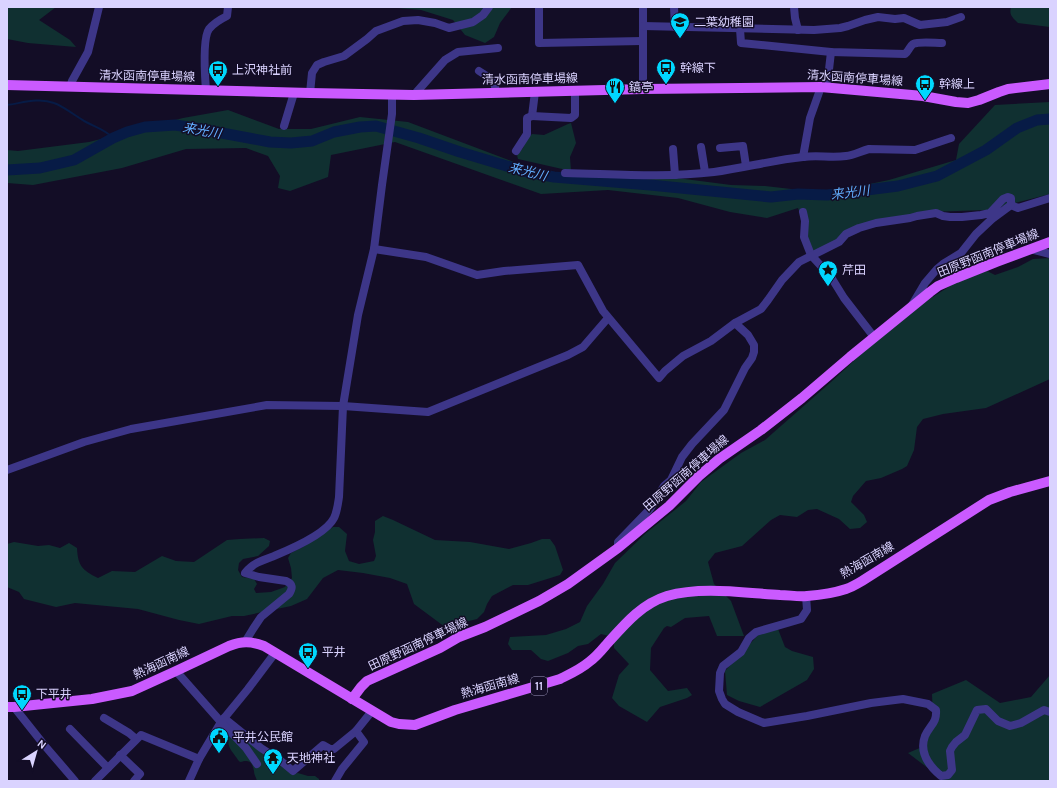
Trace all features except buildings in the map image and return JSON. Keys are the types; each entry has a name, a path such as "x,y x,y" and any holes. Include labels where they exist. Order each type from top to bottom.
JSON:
{"main road":[{"name":"清水函南停車場線","path":"7,85 414,95 575,90 824,87 924,96 968,103 1008,89 1050,84"},
{"name":"田原野函南停車場線","path":"352,699 367,682 440,648 459,637 485,627 539,601 568,584 601,561 669,506 699,476 719,459 761,430 802,398 910,307 938,286 1050,242"},
{"name":"熱海函南線","path":"11,707 92,698 132,691 229,646 236,643 245,642 264,646 391,722 415,725 455,710 560,679 578,670 590,662 626,623 648,604 666,597 689,591 806,596 847,589 989,500 1010,492 1050,481"}],"street":[{"path":"70,87 88,52 99,7"},
{"path":"206,91 205,48 207,33 210,28 227,16 228,7"},
{"path":"310,93 312,73 317,65 344,56 376,31 403,21 418,20 435,23 449,28 473,22 483,15 488,7"},
{"path":"539,7 539,43 642,42"},
{"path":"643,7 643,89"},
{"path":"674,7 674,27"},
{"path":"794,7 798,30"},
{"path":"643,26 814,30 840,28 878,17 895,19 904,18 920,25 946,22 961,18"},
{"path":"740,29 741,43 831,52 904,54 907,53 910,47 917,43 942,43"},
{"path":"414,95 445,60 458,52 498,48"},
{"path":"803,157 810,118 824,87 831,52"},
{"path":"479,71 493,80 496,92"},
{"path":"516,151 527,134 527,118 532,116 571,118 575,115 575,90"},
{"path":"532,116 535,92"},
{"path":"284,126 294,93"},
{"path":"245,642 261,617 289,594 292,590 292,585 290,582 259,577 245,572 252,565 285,551 326,529 334,519 337,511 343,406 358,316 374,249 392,114 392,94"},
{"path":"566,173 650,176 675,175 705,172 803,157 849,156 862,150 869,149 915,150 951,138"},
{"path":"720,148 743,146 746,166"},
{"path":"701,147 705,172"},
{"path":"673,149 675,175"},
{"path":"374,249 426,257 477,275 504,271 578,265 608,318 659,378 683,356 705,344 735,323 761,309 782,280 799,262 839,242 846,234 876,222 936,213 950,217 990,213 1008,197 1011,198 1011,205"},
{"path":"1011,205 1018,208 1050,198"},
{"path":"910,307 926,283 938,269 943,264 961,253 979,231 1011,205"},
{"path":"803,212 805,221 804,237 811,256 831,277 844,298 874,337"},
{"path":"1030,249 1050,254"},
{"path":"7,470 84,442 131,428 266,405 343,406 428,412 583,348 608,318"},
{"path":"618,548 618,542 650,509 664,486 671,480 682,457 692,444 724,410 745,368 752,358 754,345 748,335 735,323"},
{"path":"806,596 807,610 801,618 756,632 749,638 739,654 724,666 720,673 719,691 724,702 733,709 764,723 871,703 903,699 928,704 936,710 937,718 925,735 923,745 924,756 934,771 941,776 948,775 952,770 950,751 956,742 965,735 977,710 986,709 998,721 1010,726 1044,710 1050,712"},
{"path":"189,781 199,759 223,720 248,690 275,653"},
{"path":"176,671 223,720 257,764"},
{"path":"11,707 75,781"},
{"path":"223,720 293,771 323,745 334,750 356,730 372,711"},
{"path":"104,718 136,739"},
{"path":"70,729 108,768"},
{"path":"335,781 342,769 364,742 356,730"},
{"path":"95,781 141,735 199,759"},
{"path":"120,755 140,774 134,781"}],"green space":[{"path":"7,7 56,7 39,20 70,40 76,47 28,43 7,39"},
{"path":"386,7 512,7 500,23 494,37 485,43 465,35 453,20 421,10"},
{"path":"1011,7 1050,7 1050,27 1018,23 1010,12"},
{"path":"1050,102 1050,194 988,210 928,212 851,228 836,240 813,252 798,208 767,218 730,212 678,198 608,190 541,194 395,142 331,155 328,177 290,191 278,188 280,176 268,156 246,148 186,149 122,168 33,185 7,183 7,150 18,151 89,142 183,118 228,110 279,129 311,129 360,117 408,122 543,173 677,178 731,185 765,186 826,193 889,180 956,160 959,144 995,105"},
{"path":"571,123 576,143 570,157 571,171 518,159 517,155 532,134 544,135"},
{"path":"1050,258 1050,379 986,408 943,414 923,419 917,427 914,450 907,466 881,478 866,481 853,496 851,502 864,515 867,522 860,528 850,529 839,519 817,509 808,510 797,517 780,515 771,520 742,546 715,553 708,562 714,584 731,601 744,636 717,636 709,616 685,618 671,627 667,626 664,628 651,648 650,670 668,691 687,688 692,695 660,707 647,722 619,706 612,698 619,675 629,664 614,648 614,642 609,636 601,634 588,644 578,646 568,653 548,661 541,659 531,650 512,650 508,644 510,637 546,635 566,629 580,622 587,606 603,584 615,563 646,533 686,501 701,482 741,453 765,440 884,333 928,300 958,281 987,271 995,275 1018,267 1033,259"},
{"path":"383,516 435,540 470,542 509,549 542,539 550,539 555,546 563,570 560,575 528,585 513,585 492,596 484,612 477,619 445,627 414,604 407,584 390,578 338,570 323,578 307,599 291,606 244,616 232,616 199,624 138,609 75,603 56,607 24,599 19,592 7,587 7,544 14,542 38,546 49,545 60,548 69,543 77,548 78,559 82,567 98,578 112,571 135,572 162,556 176,561 194,562 227,540 264,538 270,541 269,546 258,556 243,559 239,563 238,570 242,577 254,579 257,584 254,589 256,593 271,592 285,587 292,578 288,558 291,553 303,547 333,527 339,527 347,534 345,551 349,561 359,564 374,561 376,556 373,540 375,521"},
{"path":"778,629 785,647 792,651 813,657 814,669 807,680 760,707 739,701 727,695 725,671 760,633"},
{"path":"1050,675 1050,781 945,781 908,753 922,747 933,718 932,694 966,680 1000,703 1031,697"},
{"path":"227,726 293,774 298,773 308,776 315,776 319,779 319,781 257,781 251,763 248,761 240,762 229,747 229,739 224,732 224,729"}],"waterway":[{"path":"7,105 36,100 48,101 62,107 104,131 113,138"},
{"name":"来光川","path":"7,170 40,168 74,160 113,138 145,127 175,125 270,142 291,143 312,141 334,132 360,127 376,126 527,172 554,177 771,197 798,194 827,195 898,186 937,176 986,150 1017,128 1037,120 1050,119"}],"place":[{"name":"二葉幼稚園","path":"680,39"},
{"name":"幹線下","path":"666,85"},
{"name":"上沢神社前","path":"218,87"},
{"name":"幹線上","path":"925,101"},
{"name":"鎬亭","path":"615,104"},
{"name":"芹田","path":"828,287"},
{"name":"平井","path":"308,669"},
{"name":"下平井","path":"22,711"},
{"name":"平井公民館","path":"219,754"},
{"name":"天地神社","path":"273,775"}]}
